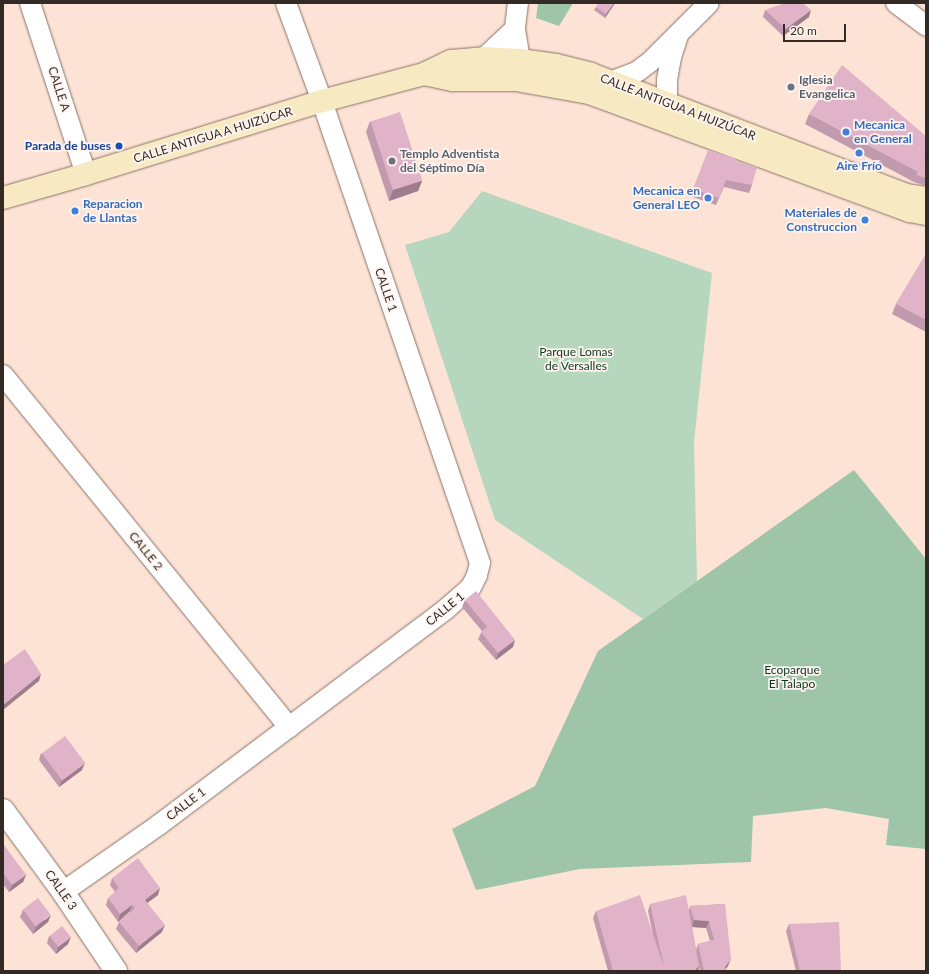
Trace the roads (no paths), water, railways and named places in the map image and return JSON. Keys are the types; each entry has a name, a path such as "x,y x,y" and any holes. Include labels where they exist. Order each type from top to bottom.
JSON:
{"main road":[{"name":"CALLE ANTIGUA A HUIZÚCAR","path":"3,198 322,101 424,74 451,61 484,58 520,60 556,65 591,74 908,195 926,198"},
{"name":"CALLE ANTIGUA A HUIZÚCAR","path":"424,74 454,80 516,80 589,94 903,209 926,214"}],"street":[{"name":"CALLE A","path":"30,3 86,174"},
{"name":"CALLE 1","path":"63,892 160,824 460,598 471,587 477,575 480,564 322,101 286,3"},
{"path":"518,3 516,29 520,60"},
{"path":"610,82 638,70 650,62 709,3"},
{"path":"896,3 926,26"},
{"path":"484,58 516,29"},
{"path":"667,103 667,80 671,57 678,35"},
{"name":"CALLE 2","path":"3,376 289,727"},
{"name":"CALLE 3","path":"3,810 63,892 116,971"}],"place":[{"name":"Iglesia Evangelica","path":"791,87"},
{"name":"Mecanica en General","path":"846,132"},
{"name":"Parada de buses","path":"119,146"},
{"name":"Aire Frío","path":"859,153"},
{"name":"Templo Adventista del Séptimo Día","path":"392,161"},
{"name":"Mecanica en General LEO","path":"708,198"},
{"name":"Reparacion de Llantas","path":"75,211"},
{"name":"Materiales de Construccion","path":"865,220"}],"park label":[{"name":"Parque Lomas de Versalles","path":"576,359"},
{"name":"Ecoparque El Talapo","path":"792,677"}]}
